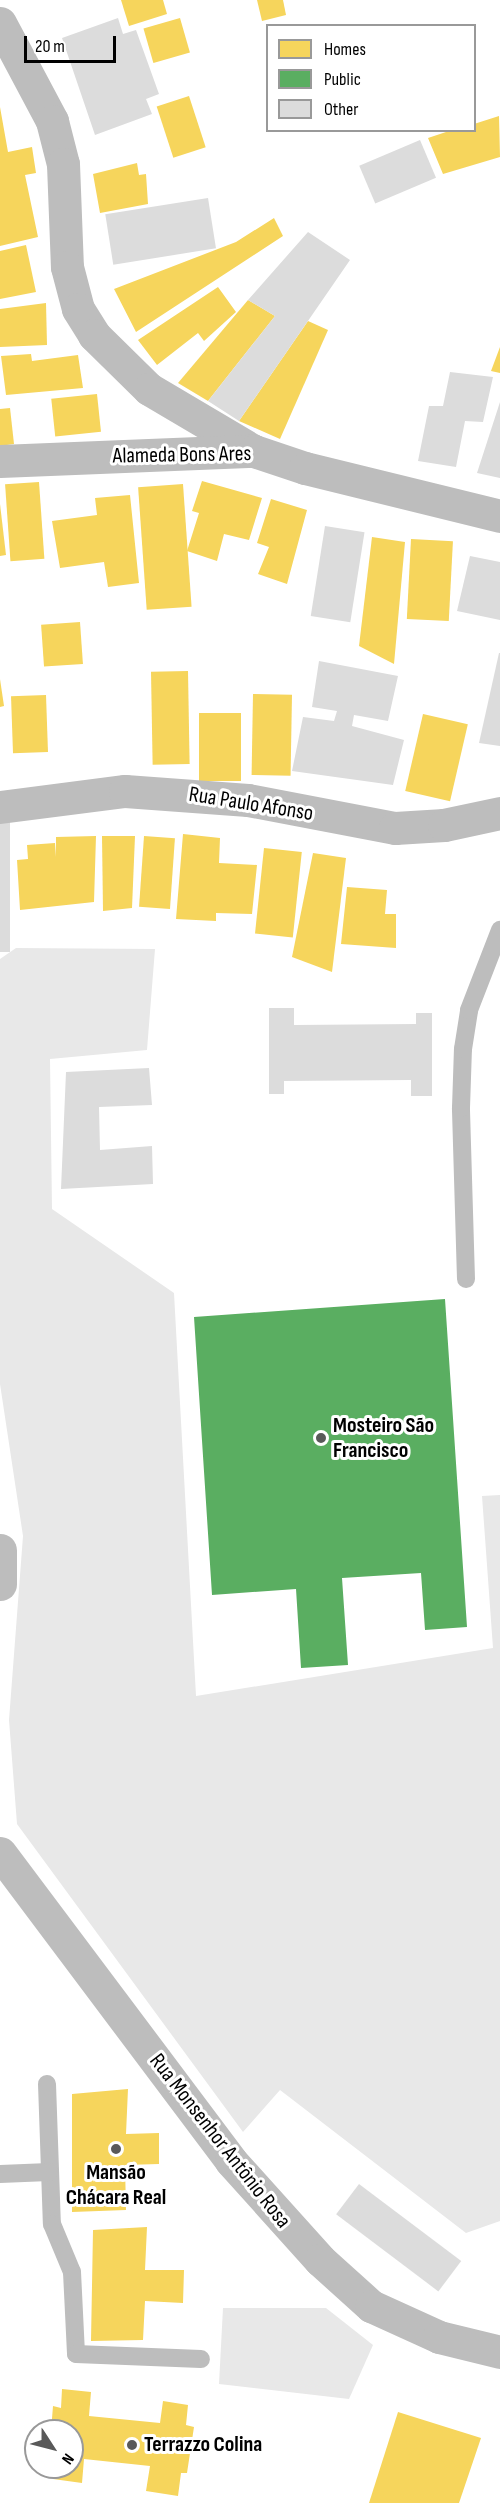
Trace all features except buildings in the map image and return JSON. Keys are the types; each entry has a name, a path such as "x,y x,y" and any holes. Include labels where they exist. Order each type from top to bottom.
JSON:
{"street":[{"path":"0,2 7,0"},
{"path":"0,23 52,121 63,164 67,267 78,309 94,335 149,389 254,451"},
{"name":"Alameda Bons Ares","path":"0,461 254,451 316,471 500,516"},
{"name":"Rua Paulo Afonso","path":"0,807 125,791 178,792 248,801 395,828 444,825 500,813"},
{"path":"0,1550 0,1584"},
{"name":"Rua Monsenhor Antônio Rosa","path":"0,1853 231,2161 320,2260 371,2306 439,2337 500,2352"}],"lane":[{"path":"466,1279 460,1108 463,1049 469,1010 500,930"},
{"path":"47,2084 52,2224 72,2272 76,2354 201,2360"},
{"path":"0,2174 49,2172"}],"shaded area":[{"path":"16,948 155,949 147,1050 50,1059 52,1209 174,1293 196,1696 493,1648 482,1496 500,1495 500,2221 466,2233 280,2090 243,2132 17,1824 9,1720 23,1536 0,1384 0,959"},
{"path":"223,2308 326,2308 373,2345 349,2399 219,2384"}],"place":[{"name":"Mosteiro São Francisco","path":"321,1438"},
{"name":"Mansão Chácara Real","path":"116,2149"},
{"name":"Terrazzo Colina","path":"132,2445"}]}
